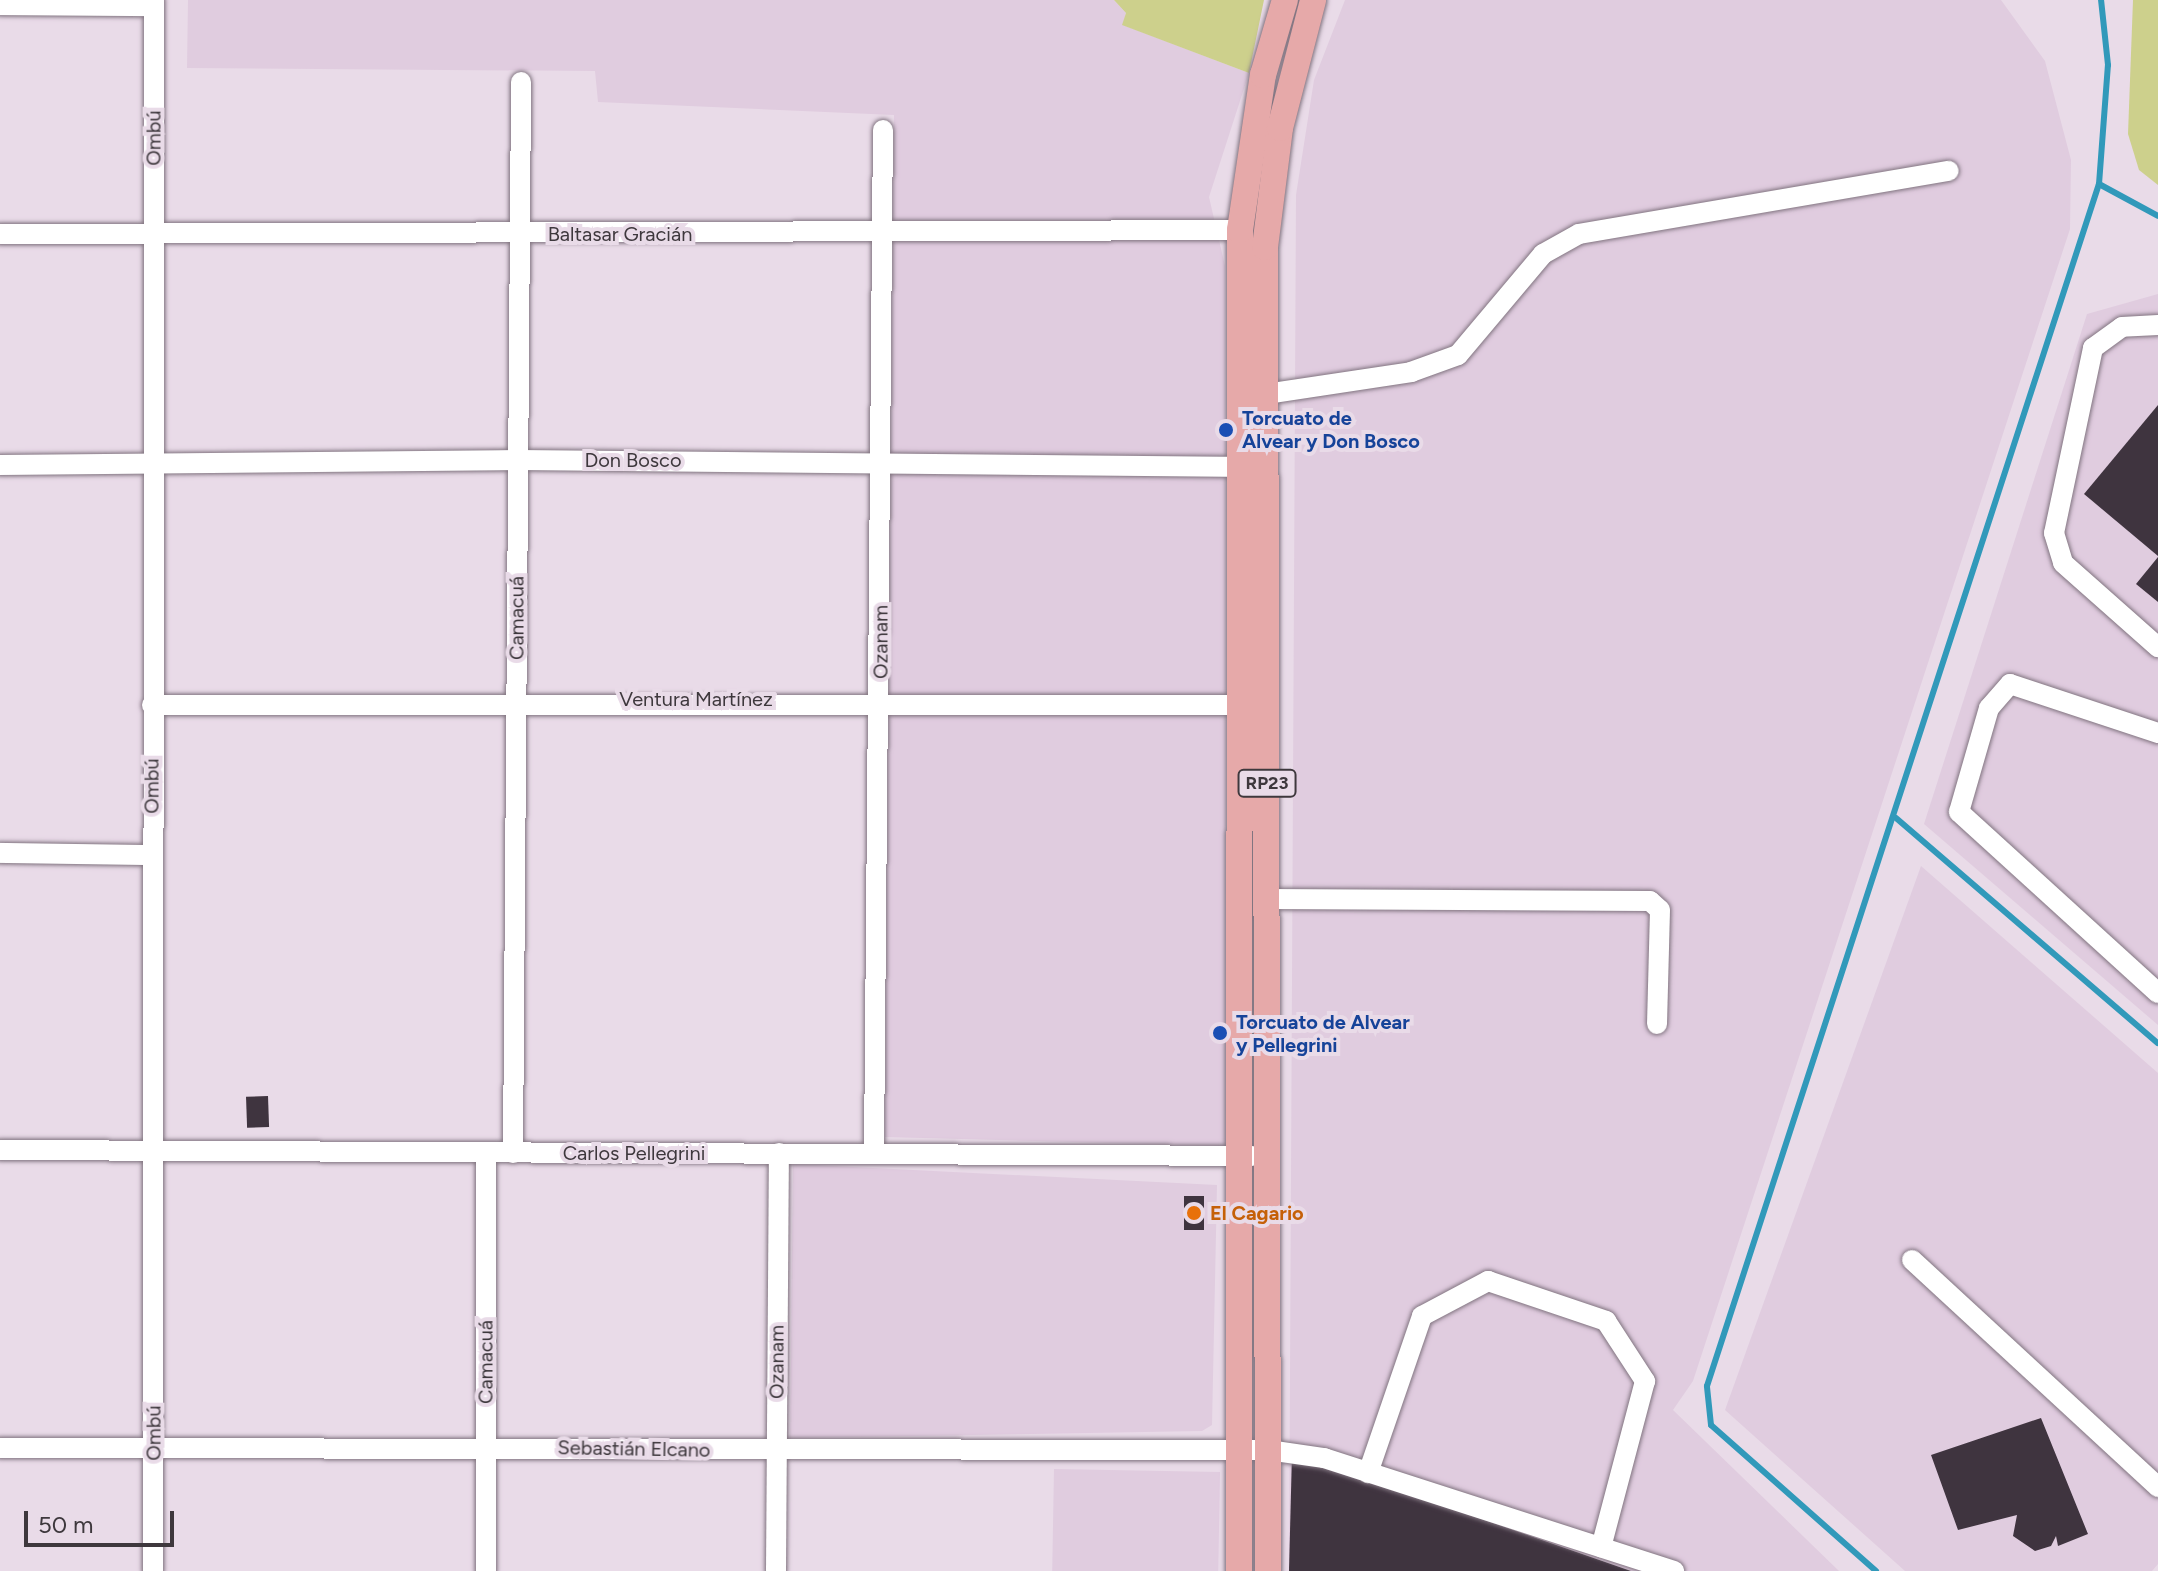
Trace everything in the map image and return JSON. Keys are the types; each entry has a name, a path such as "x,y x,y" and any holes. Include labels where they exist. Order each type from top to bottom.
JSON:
{"main road":[{"name":"RP23","path":"1268,1571 1267,899 1254,467 1240,230 1263,75 1285,0"},
{"name":"RP23","path":"1239,1571 1240,705 1254,467 1266,394 1271,185 1313,0"}],"street":[{"path":"0,5 154,3"},
{"name":"Ombú","path":"153,1571 154,3"},
{"name":"Camacuá","path":"513,1153 521,82"},
{"name":"Ozanam","path":"874,1153 881,699 883,130"},
{"path":"1266,394 1411,372 1458,355 1543,254 1579,234 1949,171"},
{"name":"Baltasar Gracián","path":"0,234 153,238 518,233 881,236 1240,230"},
{"path":"2158,325 2122,327 2093,348 2054,533 2063,563 2158,647"},
{"name":"Don Bosco","path":"0,465 152,468 518,460 1254,467"},
{"path":"2158,733 2010,684 1989,708 1959,812 2158,993"},
{"name":"Ventura Martínez","path":"152,705 517,699 881,699 1240,705"},
{"path":"0,853 152,855"},
{"path":"1267,899 1650,901 1660,910 1657,1024"},
{"name":"Carlos Pellegrini","path":"0,1150 1267,1157"},
{"name":"Camacuá","path":"486,1153 486,1571"},
{"name":"Ozanam","path":"776,1571 779,1153"},
{"path":"1912,1260 2158,1487"},
{"path":"1368,1473 1422,1316 1474,1282 1488,1281 1613,1326 1645,1381 1601,1547"},
{"name":"Sebastián Elcano","path":"0,1448 155,1450 486,1445 776,1452 1268,1450 1368,1473 1674,1571"}],"shaded area":[{"path":"188,0 1114,0 1126,13 1123,25 1249,73 1209,197 1225,266 1226,1146 885,1137 894,115 598,102 595,71 187,68"},
{"path":"1345,0 2001,0 2045,61 2071,160 2070,229 1693,1381 1673,1410 1839,1571 1289,1571 1296,195 1314,80"},
{"path":"2158,294 2158,1025 1924,824 2087,314"},
{"path":"1921,866 2158,1073 2158,1564 2152,1571 1905,1571 1725,1410"},
{"path":"793,1164 1217,1185 1212,1425 1202,1431 790,1438"},
{"path":"1054,1469 1220,1472 1218,1571 1052,1571"}],"green space":[{"path":"1114,0 1264,0 1249,73 1122,25 1126,13"},
{"path":"2133,0 2158,0 2158,185 2139,170 2128,134"}],"building":[{"path":"2158,405 2158,556 2084,494"},
{"path":"2158,557 2158,602 2136,584"},
{"path":"268,1096 269,1127 247,1128 246,1097"},
{"name":"El Cagario","path":"1184,1196 1204,1196 1204,1230 1184,1230"},
{"path":"2041,1418 2088,1534 2058,1546 2056,1536 2051,1546 2035,1551 2013,1536 2017,1515 1958,1530 1931,1455"},
{"path":"1292,1453 1631,1571 1289,1571"}],"waterway":[{"path":"1876,1571 1711,1425 1707,1386 2099,184 2108,65 2101,0"},
{"path":"2099,184 2158,216"},
{"path":"1896,818 2158,1043"}],"place":[{"name":"Torcuato de Alvear y Don Bosco","path":"1226,430"},
{"name":"Torcuato de Alvear y Pellegrini","path":"1220,1033"},
{"name":"El Cagario","path":"1194,1213"}]}
